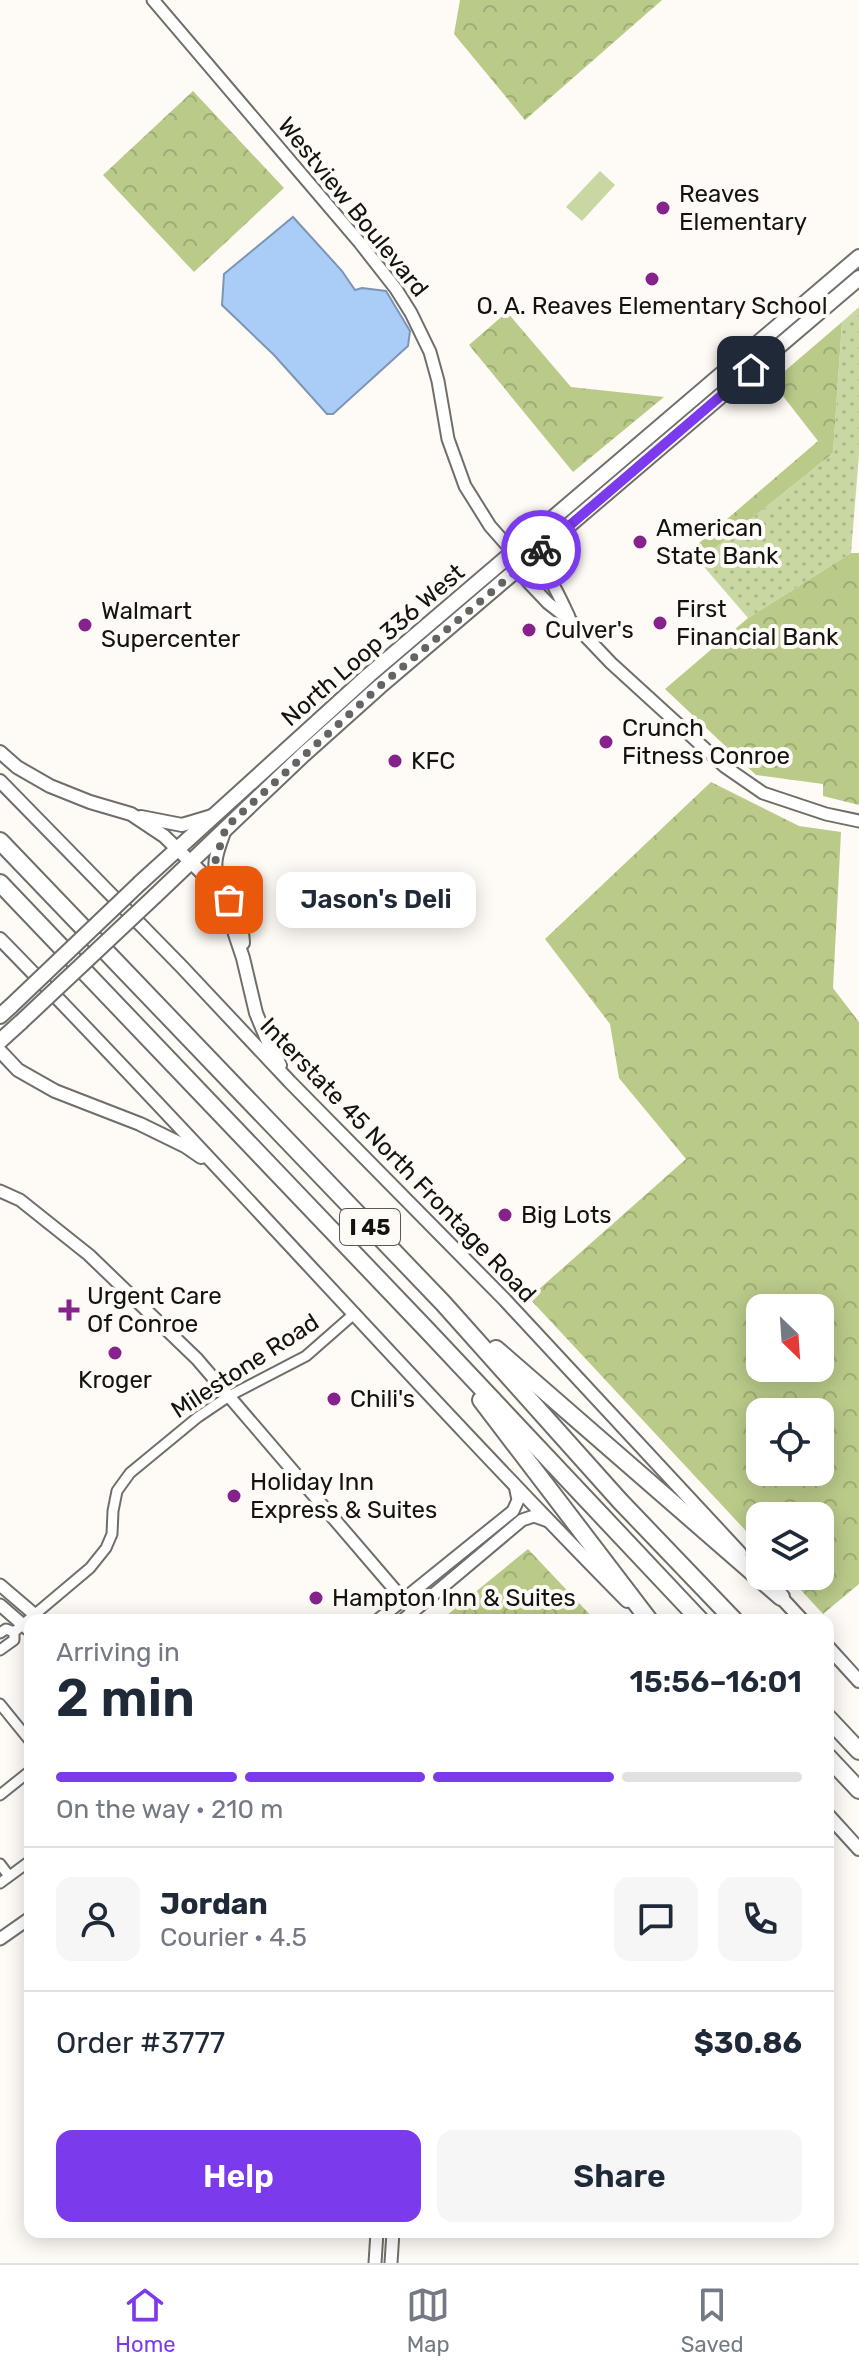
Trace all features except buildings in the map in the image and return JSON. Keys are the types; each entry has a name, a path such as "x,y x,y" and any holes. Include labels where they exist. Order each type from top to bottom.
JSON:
{"highway":[{"name":"I 45","path":"0,841 443,1303 620,1501 728,1614"},
{"name":"I 45","path":"0,883 694,1614"},
{"path":"443,1303 781,1597"},
{"path":"426,1329 643,1614"},
{"path":"834,1724 859,1751"},
{"path":"834,1763 859,1790"}],"main road":[{"name":"North Loop 336 West","path":"0,1041 359,705 532,557 859,257"},
{"name":"North Loop 336 West","path":"5,1011 177,848 369,675 513,552 859,278"},
{"path":"0,752 17,767 50,786 90,802 171,824 182,825 215,815"},
{"name":"Interstate 45 North Frontage Road","path":"0,781 505,1300 746,1559"},
{"path":"131,814 177,848 206,877 219,897 243,958 256,1013 290,1082"},
{"path":"226,827 215,862 216,873 242,926 243,958"},
{"path":"0,939 548,1521 642,1614"},
{"path":"0,1051 18,1070 55,1091 140,1124 185,1146 223,1173"},
{"path":"0,1069 18,1070"},
{"name":"Interstate 45 North Frontage Road","path":"775,1590 797,1614"},
{"path":"834,1654 859,1681"},
{"path":"834,1822 859,1849"}],"street":[{"name":"Westview Boulevard","path":"153,0 396,289 430,352 448,439 465,486 490,526 513,552 518,569 548,603 571,621 611,663 724,766 763,793 826,814 859,821"},
{"path":"513,552 532,557"},
{"name":"Westview Boulevard","path":"532,557 559,594 571,621"},
{"path":"0,1191 20,1200 89,1255 197,1359 413,1611"},
{"name":"Milestone Road","path":"41,1614 90,1568 106,1548 112,1534 117,1491 130,1473 198,1417 229,1396 306,1356 355,1313"},
{"path":"386,1614 513,1511 518,1500 514,1484"},
{"path":"410,1614 522,1520 534,1516 548,1521"},
{"path":"0,1585 34,1614"},
{"path":"0,1605 23,1630"},
{"path":"0,1633 6,1629 23,1630"},
{"name":"Milestone Road","path":"0,1650 23,1630"},
{"path":"0,1704 24,1734"},
{"path":"0,1795 24,1776"},
{"path":"0,1864 9,1876"},
{"path":"0,1883 24,1865"},
{"path":"0,1939 24,1922"},
{"path":"375,2263 377,2238"},
{"path":"391,2263 393,2238"}],"green space":[{"path":"460,0 662,0 525,120 454,34"},
{"path":"193,91 284,188 194,272 103,175"},
{"path":"600,171 615,185 582,221 566,207"},
{"path":"859,307 859,454 851,553 748,618 699,561 833,453 842,322"},
{"path":"507,312 571,387 664,397 573,472 469,345"},
{"path":"842,322 833,453 699,561 691,550 818,441 772,382"},
{"path":"851,553 859,553 859,805 823,796 823,784 756,775 665,689 748,618"},
{"path":"711,782 799,826 841,832 833,988 859,1022 859,1584 823,1614 801,1590 834,1590 834,1502 746,1502 746,1531 529,1298 686,1159 619,1078 610,1024 545,939"},
{"path":"528,1549 589,1614 448,1614"}],"water":[{"path":"293,217 355,290 386,291 410,331 408,346 333,414 327,414 274,355 222,305 224,274"}],"way so far":[{"path":"229,900 216,873 215,862 226,827 379,687 541,550"}],"place":[{"name":"Reaves Elementary","path":"663,208"},
{"name":"O. A. Reaves Elementary School","path":"652,279"},
{"name":"American State Bank","path":"640,542"},
{"name":"First Financial Bank","path":"660,623"},
{"name":"Walmart Supercenter","path":"85,625"},
{"name":"Culver's","path":"529,630"},
{"name":"Crunch Fitness Conroe","path":"606,742"},
{"name":"KFC","path":"395,761"},
{"name":"Jason's Deli","path":"229,900"},
{"name":"Big Lots","path":"505,1215"},
{"name":"Urgent Care Of Conroe","path":"69,1310"},
{"name":"Kroger","path":"115,1353"},
{"name":"Chili's","path":"334,1399"},
{"name":"Holiday Inn Express & Suites","path":"234,1496"},
{"name":"Hampton Inn & Suites","path":"316,1598"}],"route":[{"path":"541,550 751,370"}]}
